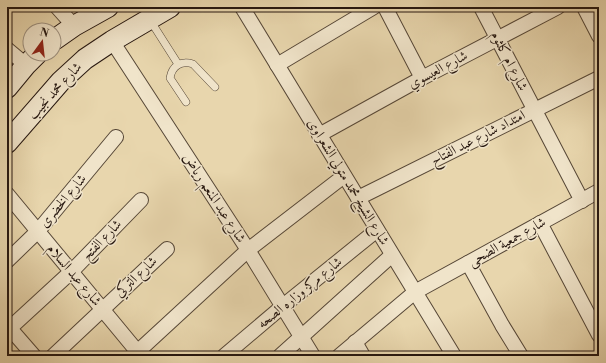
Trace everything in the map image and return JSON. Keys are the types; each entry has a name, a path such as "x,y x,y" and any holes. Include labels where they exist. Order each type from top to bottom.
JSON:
{"main road":[{"path":"62,34 108,7"},
{"name":"شارع محمد نجيب","path":"7,143 61,81 85,59 149,18 170,7"},
{"path":"7,88 29,62"}],"street":[{"path":"57,7 74,26"},
{"name":"شارع الشيخ محمد متولي الشعراوى","path":"242,7 454,356"},
{"path":"277,65 374,7"},
{"path":"385,7 422,78"},
{"name":"شارع ام كلثوم","path":"481,7 582,201"},
{"name":"شارع العيسوي","path":"319,135 422,78 558,7"},
{"path":"584,7 599,36"},
{"name":"شارع عبد المنعم رياض","path":"112,41 248,250 313,356"},
{"path":"7,50 22,56"},
{"name":"امتداد شارع عبد الفتاح","path":"358,198 599,78"},
{"name":"شارع الخضرى","path":"7,261 38,231 116,137"},
{"path":"137,354 248,250 344,176"},
{"name":"شارع جمعية الضحى","path":"339,356 415,292 599,191"},
{"name":"شارع عبد السلام","path":"7,194 102,308 137,354"},
{"name":"شارع الفتح","path":"8,327 72,272 141,200"},
{"path":"540,223 599,334"},
{"name":"شارع مركز وزاره الصحه","path":"224,356 282,306 377,230"},
{"name":"شارع التركي","path":"53,356 102,308 167,249"},
{"path":"280,356 392,255"},
{"path":"468,263 521,356"},
{"path":"8,327 28,354"},
{"path":"355,342 363,356"}],"lane":[{"path":"149,18 178,64"},
{"path":"186,102 170,78 171,73 178,64 188,62 193,64 215,88"}]}
